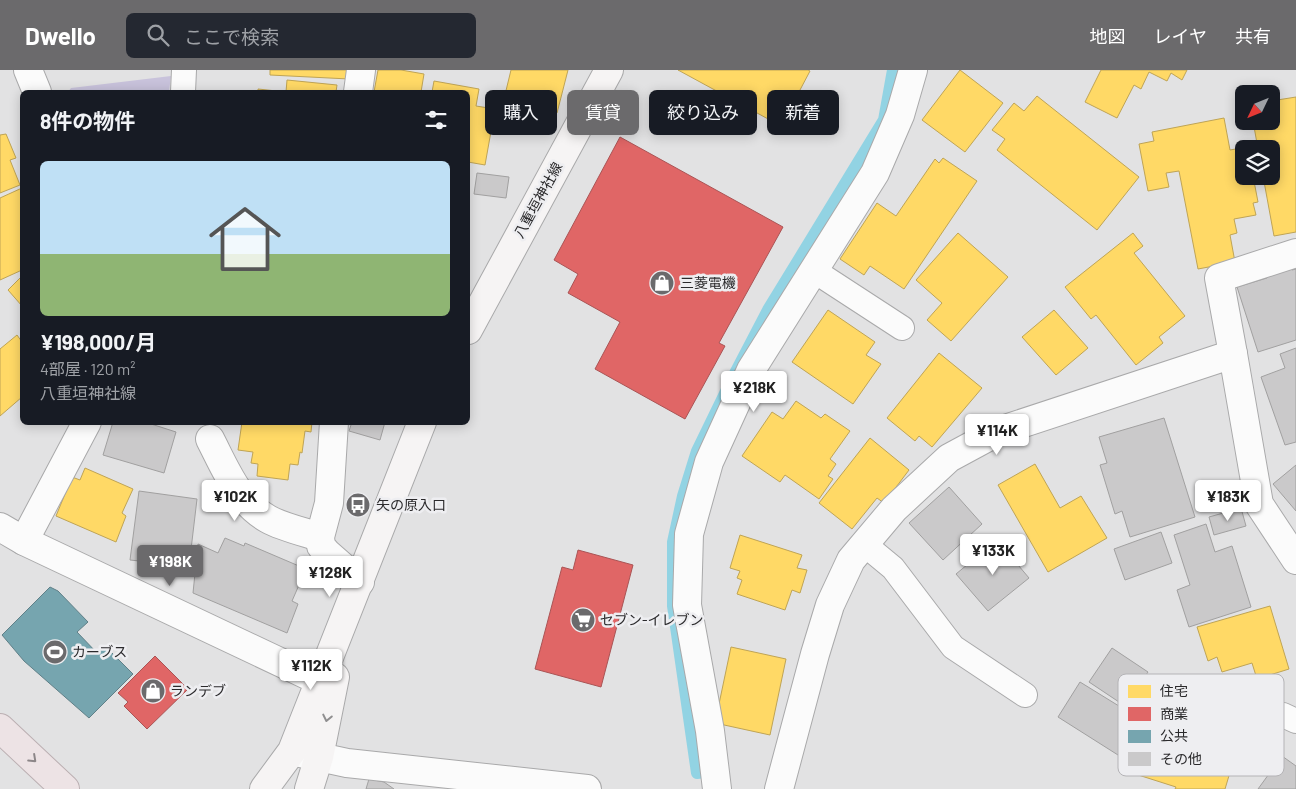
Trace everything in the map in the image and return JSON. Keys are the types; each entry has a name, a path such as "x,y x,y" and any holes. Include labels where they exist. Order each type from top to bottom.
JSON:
{"highway":[{"path":"0,728 66,789"}],"main road":[{"name":"八重垣神社線","path":"470,326 609,70"},
{"path":"264,789 292,751 421,425"},
{"path":"309,789 319,757 355,592"}],"street":[{"path":"358,90 361,70"},
{"path":"717,789 710,730 686,605 689,534 709,462 751,370 874,173 900,115 913,70"},
{"path":"1296,253 1219,278 1259,504 1296,560"},
{"path":"779,789 830,605 852,560 894,508 950,458 999,430 1233,354"},
{"path":"24,541 85,425"},
{"path":"334,425 329,504 320,537 321,546 355,592"},
{"path":"210,439 231,481 248,505 269,520 320,537"},
{"path":"0,527 24,541 320,681"},
{"path":"292,751 347,764 587,789"}],"lane":[{"path":"183,90 184,70"},
{"path":"814,270 902,328"},
{"path":"864,544 893,568 953,647 1025,695"},
{"path":"1284,715 1296,721"}],"shaded area":[{"path":"171,76 169,90 70,90 71,88"}],"building: 住宅":[{"path":"270,70 350,70 349,79 270,75"},
{"path":"378,70 401,70 424,74 421,90 374,90"},
{"path":"511,70 568,70 557,113 557,90 506,90"},
{"path":"678,70 810,71 800,90 767,90 767,118 757,113 757,90 715,90"},
{"path":"960,70 1003,103 965,152 922,120"},
{"path":"1101,70 1187,70 1182,80 1171,73 1167,81 1149,72 1141,89 1134,85 1117,118 1085,102"},
{"path":"287,80 337,85 336,90 286,90"},
{"path":"434,81 479,89 476,106 485,107 485,135 490,135 485,165 470,162 470,90 432,90"},
{"path":"1037,96 1139,177 1097,230 997,150 1005,139 992,130 1014,103 1024,111"},
{"path":"1296,97 1296,232 1274,236 1265,185 1280,185 1280,140 1256,140 1255,130 1280,130 1280,100"},
{"path":"1224,118 1230,150 1235,149 1235,185 1255,185 1258,202 1253,203 1256,215 1234,219 1237,233 1230,235 1235,262 1198,269 1179,171 1166,173 1169,187 1148,191 1139,144 1154,141 1152,132"},
{"path":"6,134 16,158 10,160 20,185 0,193 0,135"},
{"path":"943,158 977,181 904,289 870,266 864,275 840,259 877,203 896,216 935,159 939,163"},
{"path":"20,189 20,271 0,280 0,198"},
{"path":"958,233 1008,277 951,341 927,320 942,303 916,280"},
{"path":"1133,233 1143,246 1134,253 1185,316 1159,337 1163,343 1136,365 1096,315 1091,319 1065,287"},
{"path":"20,278 20,304 8,290"},
{"path":"828,310 875,342 866,355 881,364 853,404 792,362"},
{"path":"1054,310 1088,348 1056,375 1022,337"},
{"path":"17,335 20,339 20,399 0,416 0,349"},
{"path":"939,353 982,388 932,447 919,436 915,441 887,418"},
{"path":"796,401 821,418 825,414 850,431 830,459 836,464 828,476 833,479 819,499 785,475 780,482 742,456 772,412 783,419"},
{"path":"242,425 312,425 311,432 305,431 298,465 290,464 288,480 257,476 258,464 251,463 253,452 238,450"},
{"path":"870,438 909,470 884,503 877,498 852,529 819,503"},
{"path":"1035,464 1060,508 1081,496 1107,538 1048,572 998,485"},
{"path":"85,468 133,489 122,513 126,516 116,542 56,516 72,477 80,480"},
{"path":"740,535 802,555 797,568 807,570 800,593 792,590 785,610 737,594 742,580 737,578 740,571 730,568"},
{"path":"1270,606 1289,669 1273,674 1255,674 1252,663 1222,672 1217,657 1208,661 1197,627"},
{"path":"731,647 786,659 770,735 715,723"},
{"path":"1141,776 1229,776 1225,789 1175,789 1176,787"}],"building: 商業":[{"name":"三菱電機","path":"620,137 783,227 719,343 725,346 685,419 595,369 620,322 568,293 578,274 554,260"},
{"name":"セブン-イレブン","path":"578,550 633,565 601,687 535,669 562,567 573,570"},
{"name":"ランデブ","path":"155,656 188,689 147,729 124,706 128,702 118,693"}],"building: 公共":[{"name":"カーブス","path":"50,587 58,591 88,622 77,632 98,654 105,646 133,674 89,718 24,661 2,635"}],"building: その他":[{"path":"477,173 509,177 506,198 474,194"},
{"path":"1290,264 1292,270 1296,269 1296,340 1258,352 1237,287 1267,278 1269,270"},
{"path":"1296,348 1296,442 1285,445 1261,377 1285,368 1280,354"},
{"path":"1164,418 1195,517 1130,537 1122,511 1115,514 1100,465 1107,463 1099,437"},
{"path":"112,425 154,425 176,432 164,473 103,455"},
{"path":"351,425 384,425 380,440 349,431"},
{"path":"1296,465 1296,511 1273,484"},
{"path":"949,487 982,524 943,560 909,523"},
{"path":"139,491 197,499 190,558 168,556 167,564 130,560"},
{"path":"1241,508 1246,526 1214,535 1209,517"},
{"path":"1206,524 1215,552 1232,546 1251,607 1189,627 1177,590 1190,585 1174,535"},
{"path":"1161,532 1172,563 1125,580 1114,549"},
{"path":"225,538 244,546 245,543 306,569 292,601 298,604 287,633 193,593 198,544 218,553"},
{"path":"997,540 1029,578 988,611 956,574"},
{"path":"1112,648 1148,672 1147,674 1118,674 1118,701 1089,682"},
{"path":"1080,682 1118,705 1118,755 1058,717"},
{"path":"1284,757 1296,766 1296,789 1258,789 1267,776 1284,776"},
{"path":"369,779 384,782 394,789 366,789"}],"waterway":[{"path":"705,772 697,773 673,606 673,542 683,496 697,451 768,310 884,120 893,70"}],"place":[{"name":"三菱電機","path":"662,283"},
{"name":"矢の原入口","path":"358,505"},
{"name":"セブン-イレブン","path":"583,620"},
{"name":"カーブス","path":"55,652"},
{"name":"ランデブ","path":"153,691"}]}
